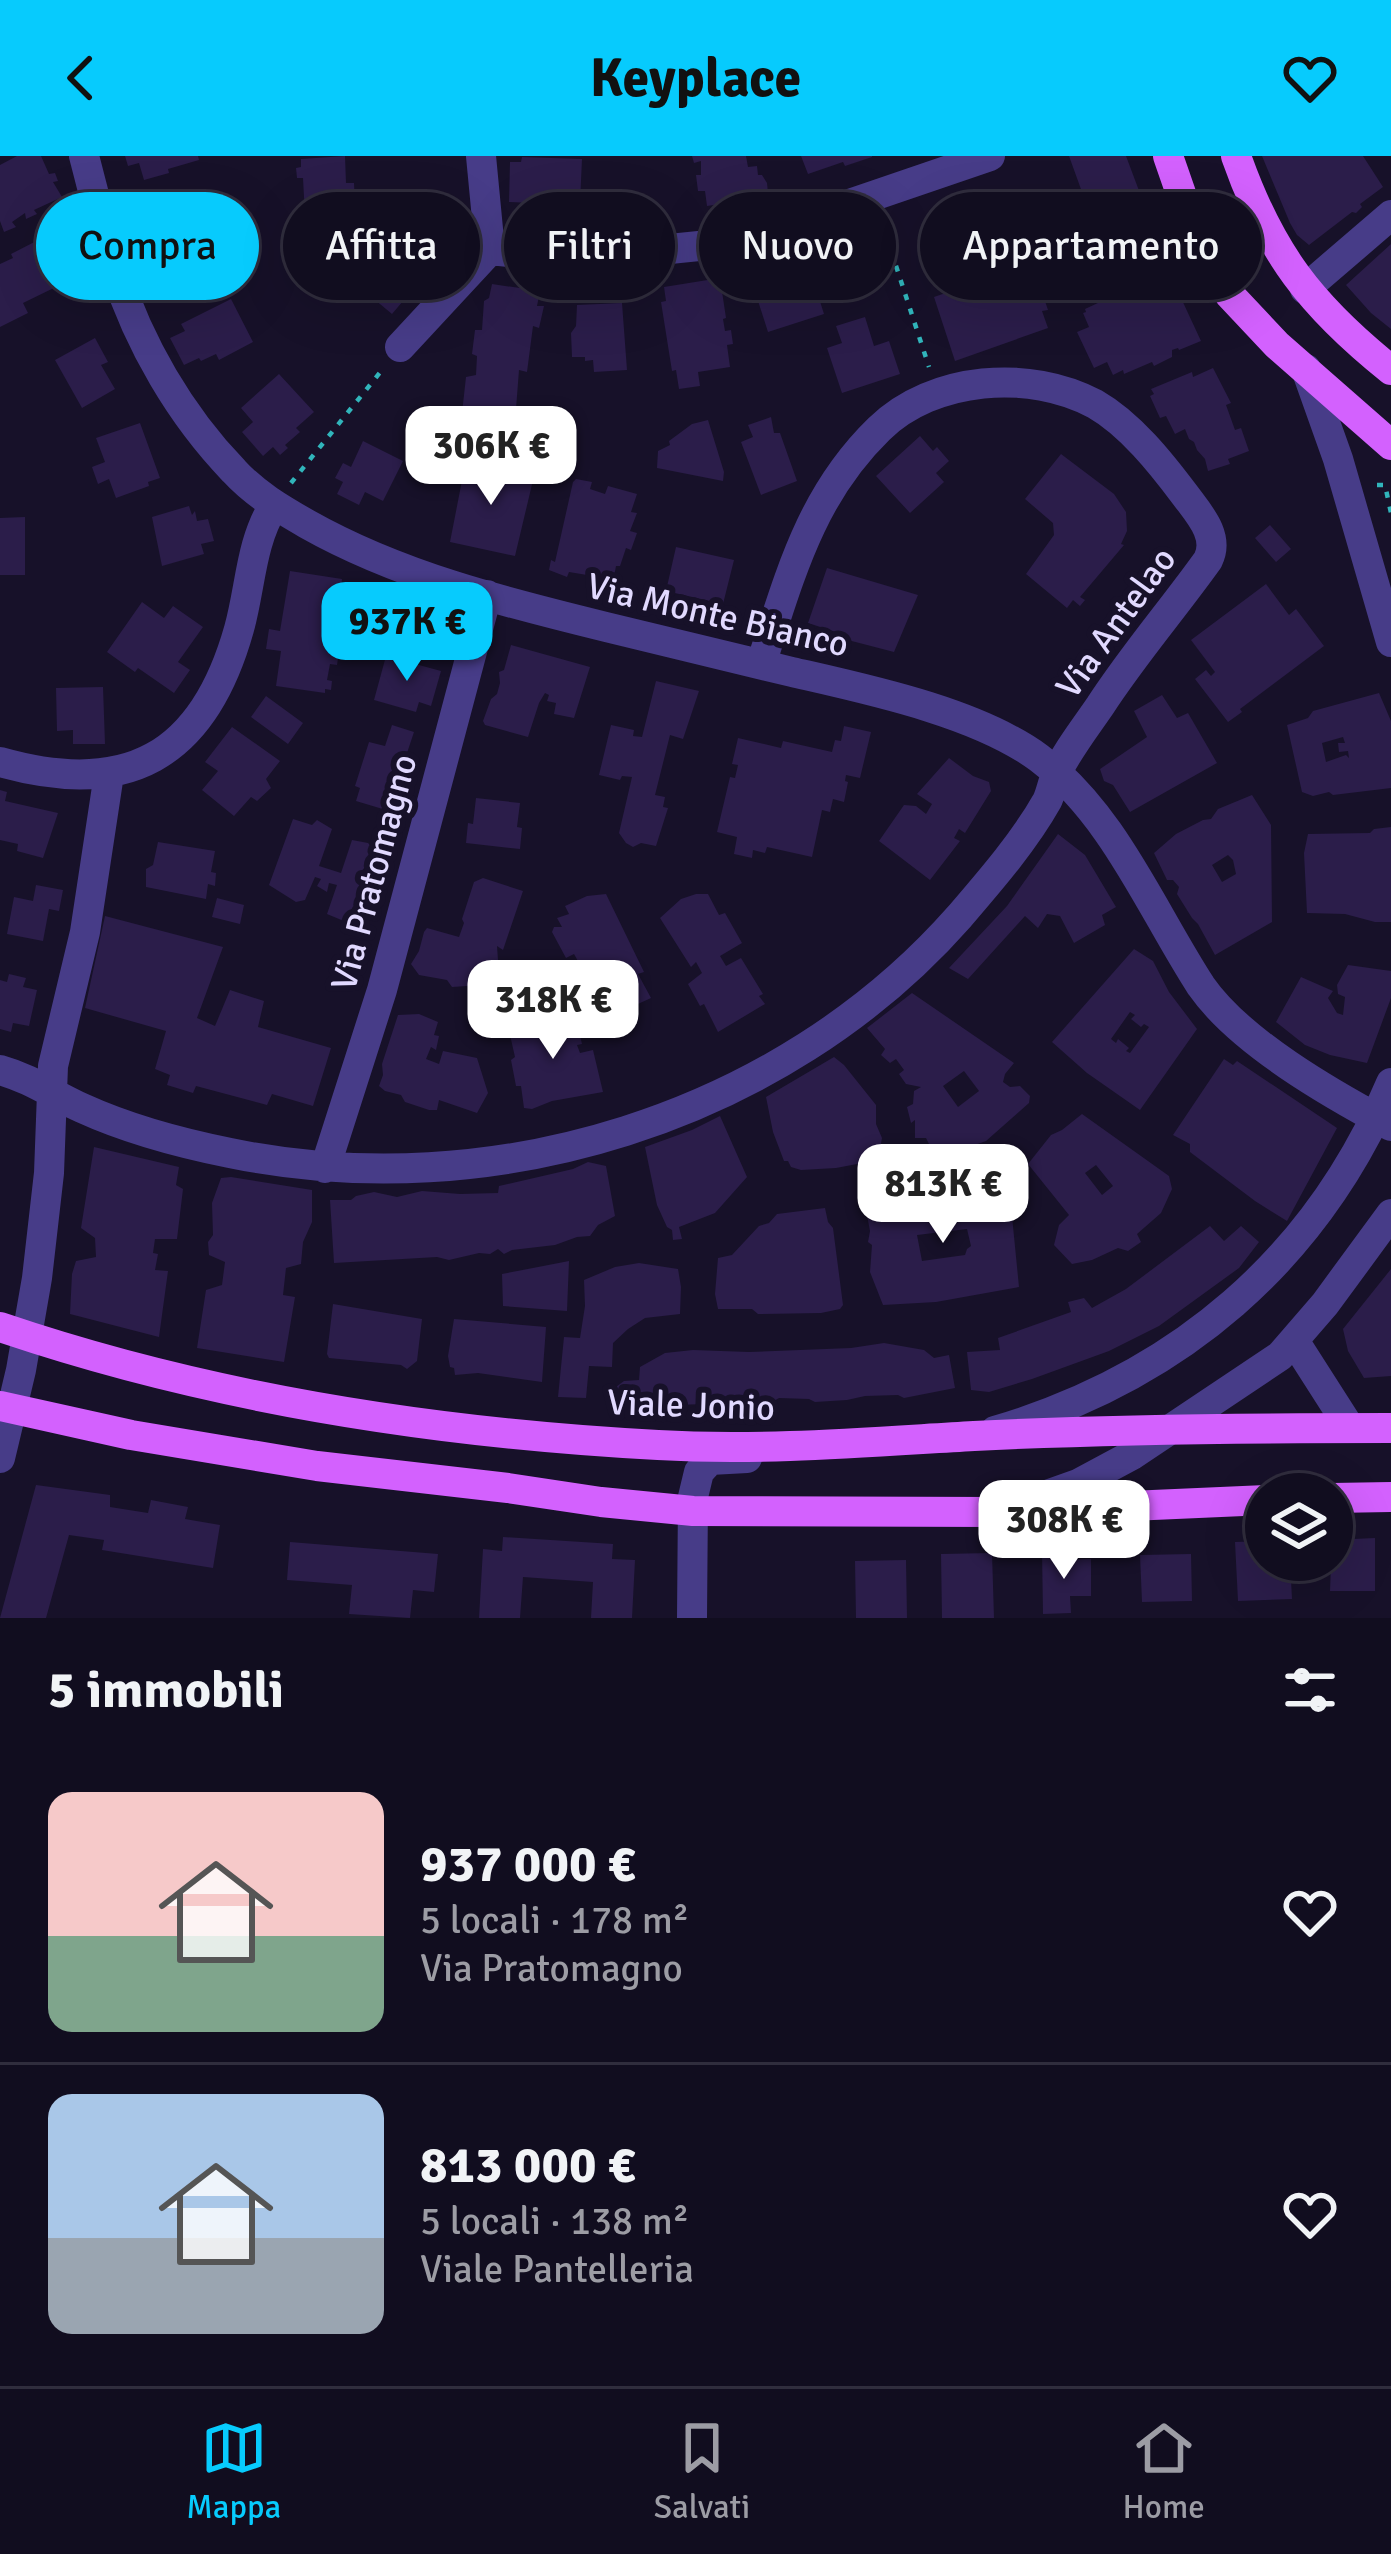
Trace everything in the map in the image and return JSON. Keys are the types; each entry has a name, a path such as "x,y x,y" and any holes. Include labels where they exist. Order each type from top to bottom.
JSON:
{"main road":[{"path":"1168,156 1186,212 1217,276 1257,325 1391,446"},
{"path":"1236,156 1261,219 1305,289 1391,370"},
{"name":"Viale Jonio","path":"14,1332 250,1396 485,1431 660,1446 787,1447 976,1436 1391,1428"},
{"path":"6,1408 131,1435 317,1466 693,1511 995,1512 1245,1500"},
{"path":"1353,1498 1391,1497"}],"street":[{"name":"Via Monte Bianco","path":"84,156 115,270 154,360 176,399 234,471 281,496 344,544 381,560 544,612 863,688 1011,741 1057,773 1102,824 1209,998 1236,1025 1289,1064 1384,1122"},
{"path":"400,347 490,250 481,156"},
{"path":"881,192 990,156"},
{"path":"1305,289 1391,215"},
{"path":"490,250 572,260 699,246"},
{"path":"1306,369 1343,475 1391,641"},
{"name":"Via Antelao","path":"761,664 792,567 829,490 890,420 909,406 979,384 1015,383 1059,390 1091,403 1142,444 1191,503 1213,548 1108,693 1057,773"},
{"path":"0,762 58,775 109,774 174,744 201,716 217,686 232,647 256,540 281,496"},
{"name":"Via Pratomagno","path":"325,1168 382,990 487,596"},
{"path":"0,1070 52,1090 90,1112 190,1144 266,1160 325,1168 428,1169 563,1149 653,1122 776,1065 873,997 950,926 1007,857 1045,805 1057,773"},
{"path":"0,1458 14,1332 49,1173 53,1066 85,932 109,774"},
{"path":"976,1436 1023,1423 1093,1394 1166,1354 1227,1312 1310,1224 1384,1122 1391,1083"},
{"path":"995,1512 1095,1476 1266,1366 1295,1342 1391,1214"},
{"path":"1295,1342 1350,1428"},
{"path":"692,1618 693,1511 699,1472 710,1460 787,1447"}],"path":[{"path":"896,268 938,395"},
{"path":"281,496 400,347"},
{"path":"1375,485 1385,485 1391,513"}],"building":[{"path":"17,156 41,156 49,174 55,173 58,181 53,182 59,192 36,192 36,214 26,219 25,213 12,222 16,227 4,232 0,221 0,165"},
{"path":"125,156 198,156 199,160 144,180 139,163 128,166"},
{"path":"345,156 346,183 354,183 354,192 304,192 296,168 301,167 301,159"},
{"path":"692,156 746,156 748,167 757,166 768,192 698,191 701,161 694,163"},
{"path":"801,156 872,156 872,157 808,174"},
{"path":"1069,156 1126,156 1140,192 1082,192"},
{"path":"1262,156 1363,156 1383,187 1360,204 1356,213 1309,245 1290,223"},
{"path":"522,157 582,159 580,192 509,192 510,162 521,162"},
{"path":"36,241 36,297 23,303 28,313 0,327 0,264 13,258 11,254"},
{"path":"1391,244 1391,329 1346,285"},
{"path":"699,281 699,300 723,300 725,331 731,330 733,344 727,345 730,367 698,372 700,386 679,389 661,302 675,300 675,285"},
{"path":"492,284 504,286 504,300 538,300 537,306 544,306 539,328 533,326 527,372 519,370 515,422 462,413 466,377 476,375 475,330 482,330 484,301"},
{"path":"232,300 253,342 219,360 216,354 184,365 170,338 185,331 181,324"},
{"path":"375,300 404,300 392,314"},
{"path":"758,300 820,300 824,314 768,332"},
{"path":"935,300 1045,300 1048,310 1042,311 1048,328 955,361"},
{"path":"1104,300 1182,300 1201,341 1172,350 1172,357 1154,366 1152,362 1113,375 1107,362 1094,368 1077,332 1089,327 1085,309"},
{"path":"622,303 627,370 594,372 593,360 572,357 577,305"},
{"path":"865,317 874,346 889,341 900,374 842,393 827,348 842,343 836,326"},
{"path":"95,338 108,362 101,365 115,389 82,408 55,360"},
{"path":"1213,368 1231,403 1226,405 1235,430 1241,428 1249,451 1208,471 1185,429 1175,434 1166,416 1160,418 1150,396 1154,394 1151,389"},
{"path":"279,374 314,412 296,428 300,432 280,455 273,447 263,456 242,432 253,422 241,408"},
{"path":"771,417 797,481 761,495 741,442 753,437 748,425"},
{"path":"708,420 723,481 657,468 658,451 692,424"},
{"path":"140,423 160,478 116,498 109,479 98,484 92,467 105,462 96,438"},
{"path":"920,436 949,461 936,473 944,482 910,513 876,476"},
{"path":"363,441 403,461 383,501 365,492 359,505 337,494 343,482 335,478 343,463 351,467"},
{"path":"1061,454 1114,494 1126,512 1127,531 1124,545 1080,597 1085,600 1080,606 1073,600 1067,608 1026,574 1054,535 1053,523 1025,499"},
{"path":"466,460 534,476 515,556 450,542"},
{"path":"576,479 592,482 590,489 605,494 608,486 637,494 630,531 637,533 631,550 626,548 616,566 613,582 619,583 617,588 591,583 593,576 569,572 567,577 549,570"},
{"path":"189,506 197,521 208,519 214,541 201,544 204,554 162,566 152,517"},
{"path":"25,517 25,575 0,575 0,518"},
{"path":"1270,525 1291,549 1276,562 1255,538"},
{"path":"676,547 734,560 723,604 666,591"},
{"path":"827,568 918,595 894,652 844,639 845,635 808,623"},
{"path":"290,571 342,579 341,587 353,588 337,665 330,664 327,680 332,681 331,690 325,693 276,686 281,651 266,649 269,629 280,631"},
{"path":"1266,584 1289,615 1296,609 1324,646 1228,722 1195,679 1206,670 1211,676 1215,672 1191,640"},
{"path":"142,602 164,618 173,606 203,627 178,662 190,670 174,693 107,652"},
{"path":"511,645 590,667 574,718 554,714 556,703 547,701 545,693 528,737 485,725"},
{"path":"386,656 441,671 431,706 419,702 416,712 374,700"},
{"path":"656,681 699,691 683,739 670,735 655,795 665,797 663,807 668,808 656,846 641,843 633,847 619,833 632,777 620,780 599,775 611,725 634,730 633,736 642,737"},
{"path":"103,687 105,744 73,744 73,730 57,731 56,688"},
{"path":"1379,693 1391,721 1391,788 1313,796 1302,792 1287,725 1308,718 1313,711","holes":["1343,737 1345,743 1338,743 1339,752 1348,751 1349,758 1326,762 1322,743"]},
{"path":"1162,695 1177,718 1188,713 1217,763 1130,812 1100,769 1147,737 1134,711"},
{"path":"266,696 303,723 288,744 251,717"},
{"path":"392,725 414,732 407,753 415,755 396,813 356,801 360,788 355,786 369,742 385,746"},
{"path":"844,726 871,732 860,778 846,775 844,802 833,799 830,812 822,810 812,857 767,847 765,853 753,850 752,858 734,854 737,837 717,832 730,777 735,778 738,765 732,764 738,738 781,748 783,741 832,752"},
{"path":"232,727 280,761 266,779 271,788 257,801 251,797 234,816 202,790 218,771 205,762"},
{"path":"949,758 989,782 991,791 965,833 959,829 954,838 960,841 930,880 879,841 904,805 916,806 926,814 932,804 917,794"},
{"path":"0,790 7,792 5,801 58,813 43,858 0,840"},
{"path":"1252,795 1271,825 1272,922 1215,955 1177,894 1179,887 1167,880 1154,853 1176,834 1211,819 1218,809","holes":["1228,855 1236,874 1222,882 1212,865"]},
{"path":"476,798 520,803 520,849 466,843"},
{"path":"293,819 312,825 317,820 332,829 319,866 341,873 352,840 368,843 393,861 389,878 381,874 364,922 355,918 351,924 327,914 337,885 329,883 327,892 317,886 321,879 315,877 305,900 296,902 269,885"},
{"path":"1391,827 1391,922 1307,913 1304,853 1308,834 1370,833"},
{"path":"1058,834 1085,855 1116,907 1102,915 1105,925 1074,943 1060,916 1047,914 1038,928 1025,916 968,979 949,968 1007,906"},
{"path":"158,842 215,851 211,872 216,873 215,886 208,884 206,899 146,887 146,869 153,865"},
{"path":"483,878 523,891 503,950 497,946 493,976 482,977 475,989 452,987 447,980 419,975 411,964 424,932 427,928 459,937 474,882"},
{"path":"36,885 63,890 59,911 49,909 43,941 7,934 14,897 33,901"},
{"path":"606,894 644,972 638,974 651,998 614,1015 589,961 579,963 574,954 566,958 552,932 562,927 557,918 569,914 565,906"},
{"path":"708,894 719,915 725,913 742,943 720,956 726,966 741,958 765,1004 718,1032 688,984 702,973 696,962 691,967 660,918 681,899"},
{"path":"217,898 244,905 240,924 212,917"},
{"path":"105,916 223,947 197,1018 215,1026 230,990 264,1001 258,1027 331,1048 313,1106 272,1094 267,1105 196,1086 193,1093 167,1085 170,1075 155,1069 166,1031 85,1008"},
{"path":"1134,949 1153,961 1197,1029 1140,1110 1052,1042","holes":["1130,1012 1135,1015 1131,1019 1149,1027 1130,1053 1118,1039 1116,1043 1111,1039"]},
{"path":"1348,965 1391,971 1391,998 1367,1063 1305,1045 1276,1022 1301,977 1333,991 1328,998 1343,1015 1345,997 1338,994 1337,985"},
{"path":"9,974 26,978 23,987 37,990 29,1026 13,1023 11,1032 0,1029 0,980 7,982"},
{"path":"912,993 1014,1063 1003,1082 1020,1086 1030,1096 1029,1103 986,1141 958,1151 932,1150 926,1138 915,1138 915,1120 911,1123 907,1107 921,1087 906,1084 899,1074 904,1070 896,1059 890,1063 881,1055 885,1049 867,1028","holes":["964,1071 979,1091 958,1107 943,1086"]},
{"path":"550,1012 552,1016 568,1012 578,1027 580,1053 593,1050 603,1092 524,1108 511,1060 515,1057 510,1035 535,1026 532,1019"},
{"path":"419,1014 438,1022 436,1050 431,1047 426,1059 439,1064 443,1051 477,1058 488,1093 477,1113 439,1100 437,1110 429,1110 379,1086 398,1015"},
{"path":"834,1057 876,1105 882,1138 878,1160 836,1168 791,1167 773,1132 766,1097"},
{"path":"1224,1059 1233,1065 1237,1061 1337,1128 1287,1221 1173,1135"},
{"path":"1082,1114 1169,1176 1172,1189 1161,1213 1137,1234 1141,1242 1128,1251 1118,1248 1072,1264 1054,1245 1059,1225 1069,1215 1028,1164 1051,1135","holes":["1096,1165 1113,1186 1102,1195 1085,1173"]},
{"path":"720,1116 747,1177 715,1213 679,1227 682,1239 673,1240 657,1205 645,1147"},
{"path":"94,1147 179,1167 176,1185 183,1189 177,1239 155,1239 153,1253 158,1254 155,1270 168,1271 159,1337 70,1314 76,1261 96,1257 95,1238 81,1228"},
{"path":"588,1162 606,1166 615,1216 590,1236 449,1260 334,1263 330,1200 351,1200 374,1192 397,1197 422,1191 498,1193 499,1186"},
{"path":"221,1178 312,1190 312,1222 303,1242 301,1264 286,1268 283,1295 295,1297 284,1362 197,1348 206,1290 222,1285 225,1262 209,1255 212,1203"},
{"path":"1005,1188 1019,1287 936,1302 883,1305 870,1272 872,1245 866,1210 909,1196","holes":["967,1229 971,1246 965,1255 922,1261 917,1235"]},
{"path":"825,1208 833,1228 840,1309 758,1314 752,1309 718,1309 718,1258 732,1255 777,1214"},
{"path":"1210,1226 1224,1241 1241,1226 1259,1242 1239,1268 1159,1326 1109,1351 1032,1379 989,1392 971,1390 967,1352 1000,1350 998,1338 1071,1312 1068,1302 1084,1298 1092,1308 1126,1289"},
{"path":"569,1261 567,1311 503,1306 502,1274"},
{"path":"639,1263 678,1269 680,1314 645,1318 628,1329 613,1343 612,1367 589,1366 586,1398 558,1397 564,1337 580,1338 584,1280"},
{"path":"1391,1269 1391,1376 1364,1378 1348,1351 1343,1329"},
{"path":"333,1304 422,1319 417,1361 407,1369 329,1358"},
{"path":"454,1319 546,1327 542,1382 478,1373 455,1375 448,1356"},
{"path":"884,1343 924,1350 934,1358 949,1355 955,1388 904,1398 865,1396 815,1402 779,1398 673,1405 614,1400 616,1387 639,1380 640,1367 665,1353"},
{"path":"36,1485 110,1495 110,1507 148,1513 151,1500 188,1507 185,1519 220,1525 213,1568 102,1550 104,1540 69,1535 46,1618 0,1618"},
{"path":"503,1537 613,1544 612,1559 635,1560 632,1618 591,1618 593,1582 523,1577 520,1618 479,1618 483,1549 502,1551"},
{"path":"1375,1538 1375,1591 1330,1591 1330,1581 1353,1581 1353,1539"},
{"path":"290,1542 438,1554 434,1592 413,1590 410,1618 349,1614 352,1585 287,1580"},
{"path":"1235,1542 1245,1542 1245,1581 1291,1581 1292,1599 1238,1601"},
{"path":"1060,1550 1060,1560 1091,1559 1091,1596 1070,1596 1071,1613 1043,1614 1042,1551"},
{"path":"992,1553 994,1618 942,1618 941,1554"},
{"path":"1191,1554 1192,1601 1142,1602 1140,1555"},
{"path":"906,1560 907,1618 856,1618 855,1561"}]}
